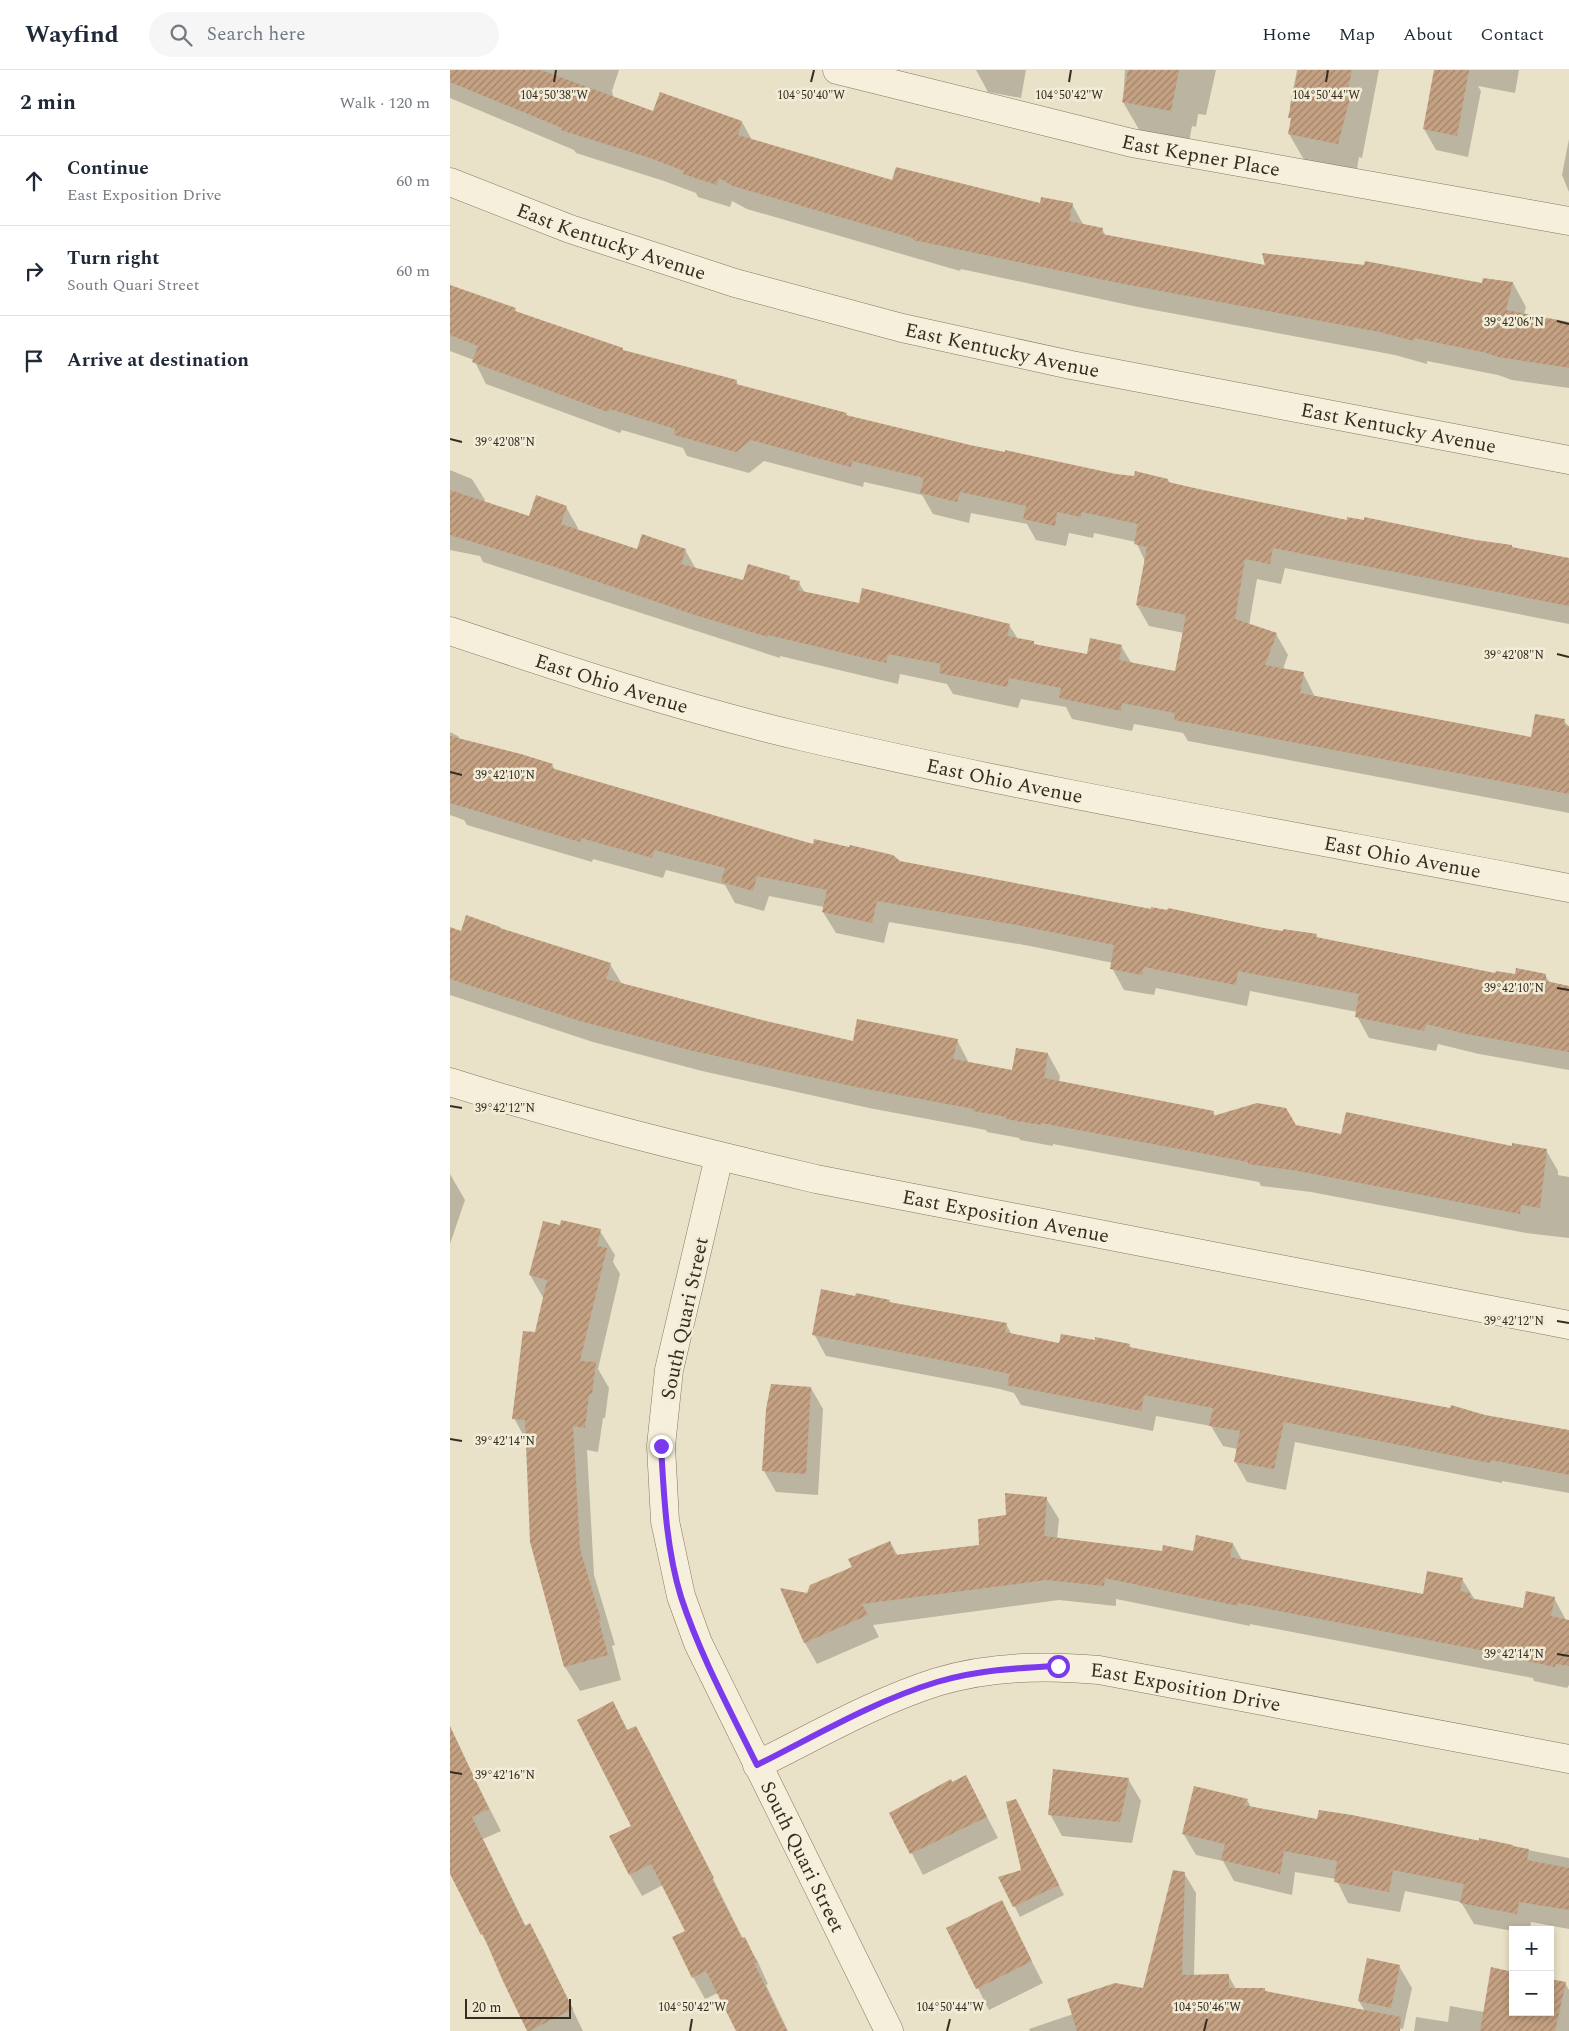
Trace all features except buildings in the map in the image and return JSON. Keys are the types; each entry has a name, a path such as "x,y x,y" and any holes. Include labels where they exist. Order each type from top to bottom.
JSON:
{"street":[{"name":"East Kepner Place","path":"837,70 1132,143 1569,222"},
{"name":"East Kentucky Avenue","path":"450,182 570,229 735,283 902,328 1071,365 1569,460"},
{"name":"East Ohio Avenue","path":"450,631 614,685 802,736 992,778 1569,888"},
{"name":"East Exposition Avenue","path":"450,1082 509,1101 720,1156 836,1183 1569,1324"},
{"name":"South Quari Street","path":"720,1156 669,1370 661,1446 665,1521 681,1596 698,1644 889,2031"},
{"name":"East Exposition Drive","path":"757,1765 880,1704 938,1682 997,1669 1058,1666 1099,1670 1569,1759"}],"route":[{"path":"661,1446 665,1521 681,1596 698,1644 757,1765 880,1704 938,1682 997,1669 1058,1666"}]}
